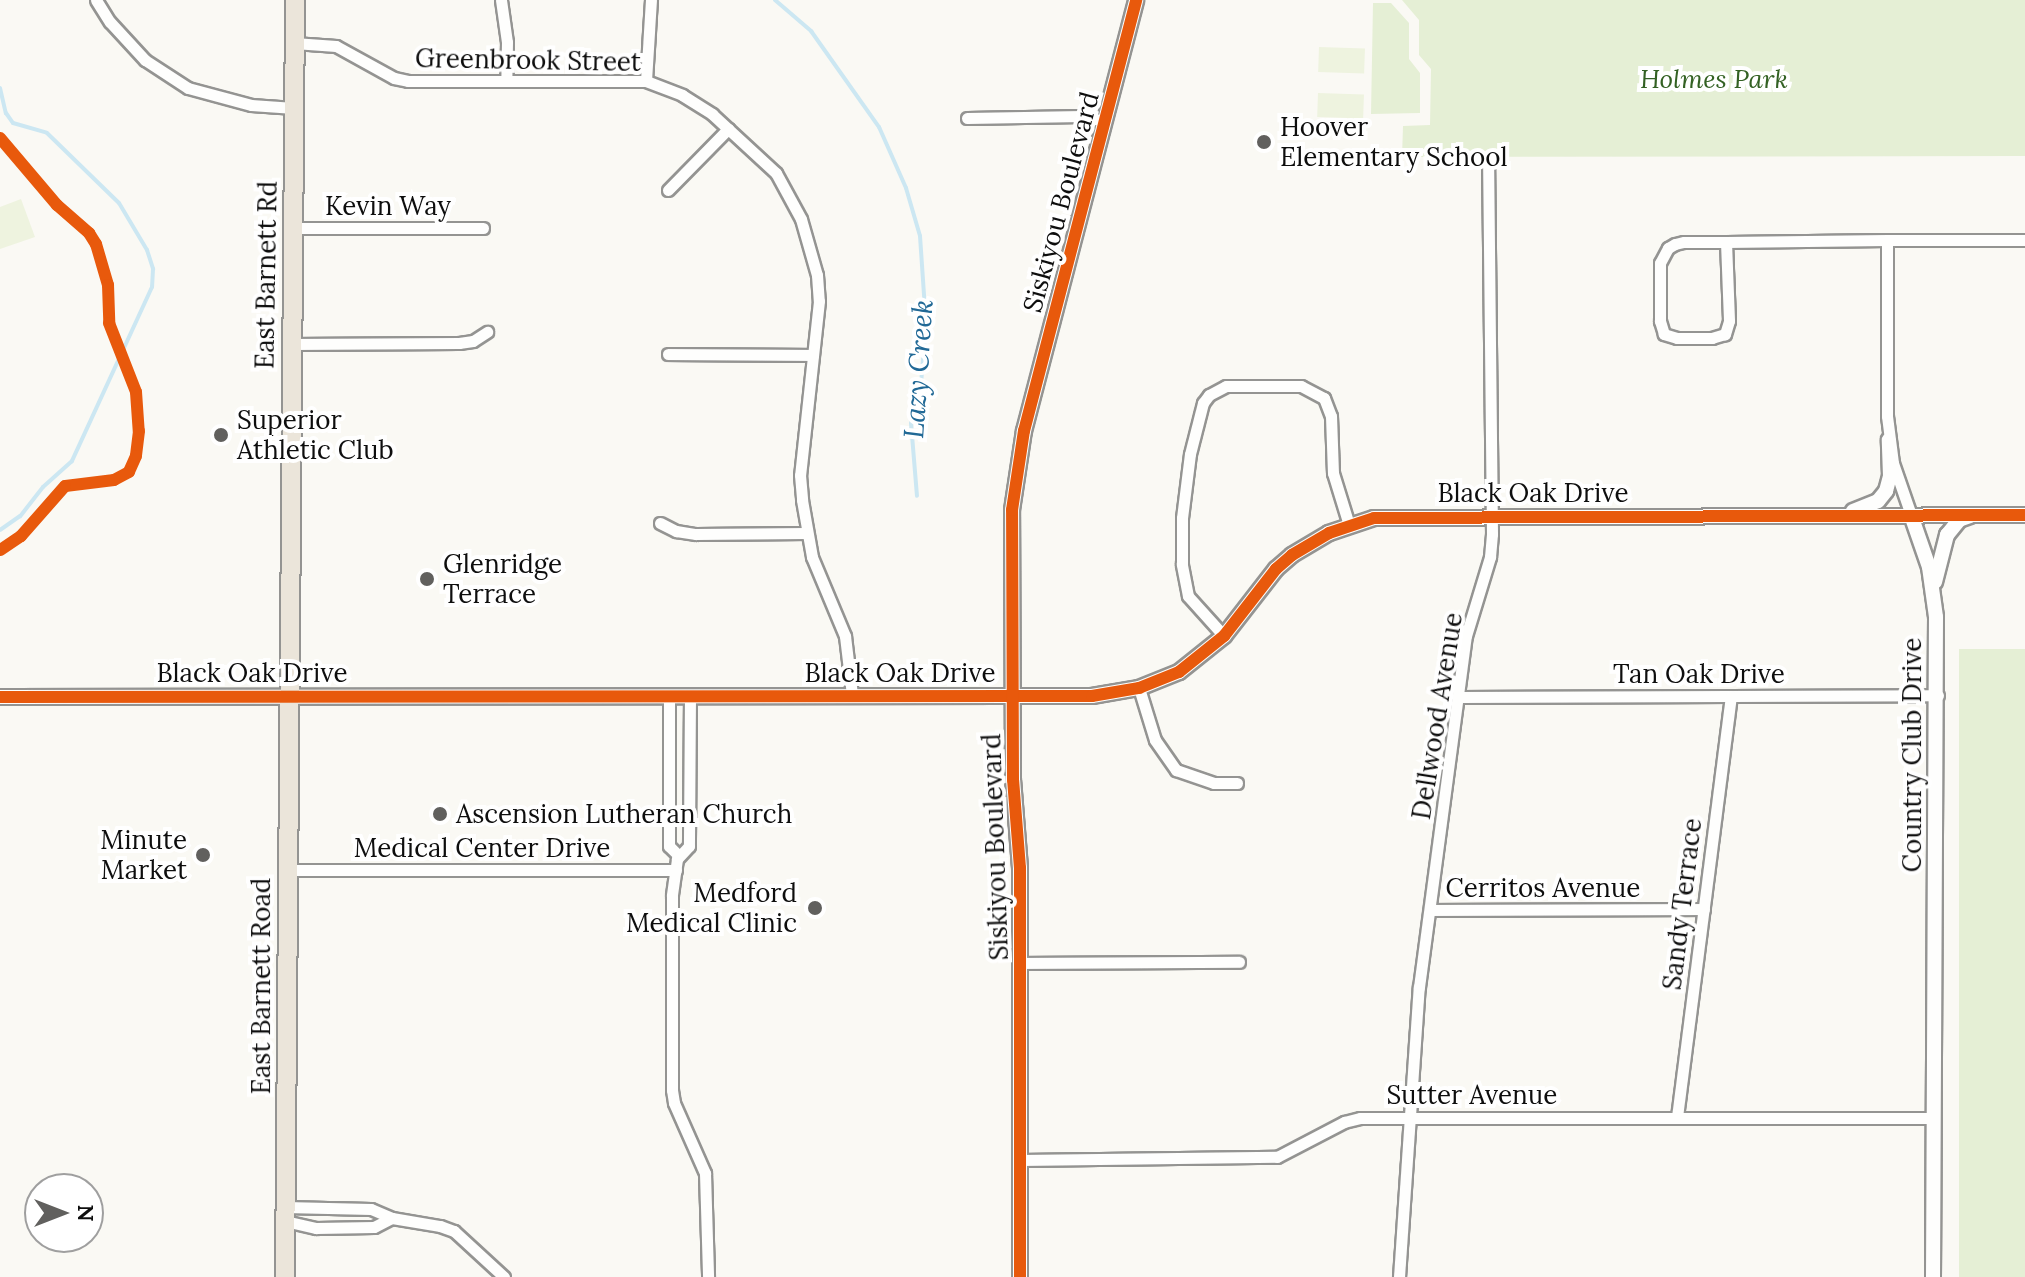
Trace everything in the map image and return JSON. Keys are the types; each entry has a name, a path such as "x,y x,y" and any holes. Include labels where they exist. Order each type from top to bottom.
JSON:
{"main road":[{"name":"East Barnett Rd","path":"288,695 295,0"},
{"name":"East Barnett Road","path":"285,1277 288,695"}],"street":[{"path":"96,0 125,41 145,60 177,82 214,97 251,105 294,108"},
{"path":"501,0 507,42 506,81"},
{"path":"646,81 651,0"},
{"name":"Siskiyou Boulevard","path":"1020,1277 1020,963 1012,510 1017,465 1136,0"},
{"name":"Greenbrook Street","path":"294,43 336,46 394,78 408,81 646,81 682,95 728,129 776,173 801,219 813,258 819,301 800,475 806,533 845,636 852,695"},
{"path":"967,118 1082,116 1104,121"},
{"path":"668,190 728,129"},
{"name":"Dellwood Avenue","path":"1399,1277 1419,987 1466,636 1490,557 1488,161"},
{"name":"Kevin Way","path":"294,228 483,228"},
{"name":"Country Club Drive","path":"1887,240 1889,440 1934,590 1938,695 1933,1277"},
{"path":"1726,242 1729,321 1725,334 1712,338 1677,338 1664,334 1660,321 1663,254 1668,248 1684,242 2025,240"},
{"path":"291,344 459,343 473,341 487,332"},
{"path":"668,354 813,355"},
{"path":"1224,636 1188,596 1182,564 1182,518 1190,454 1203,403 1209,395 1226,386 1301,386 1324,398 1331,416 1333,473 1349,525"},
{"path":"1839,515 1871,505 1886,491 1890,476 1889,440"},
{"name":"Black Oak Drive","path":"0,697 1092,696 1139,688 1179,672 1224,636 1276,569 1312,542 1349,525 1403,515 2025,515"},
{"path":"1934,590 1947,535 1959,520 1973,515"},
{"path":"660,523 676,531 696,534 806,533"},
{"path":"1139,688 1155,740 1176,770 1214,783 1237,783"},
{"path":"669,695 669,846 678,855"},
{"name":"Tan Oak Drive","path":"1460,697 1938,695"},
{"path":"690,696 689,846 678,855 672,896 672,1090 674,1103 705,1173 708,1277"},
{"name":"Sandy Terrace","path":"1677,1117 1731,696"},
{"name":"Medical Center Drive","path":"288,870 676,870"},
{"name":"Cerritos Avenue","path":"1431,910 1704,909"},
{"path":"1020,963 1239,962"},
{"name":"Sutter Avenue","path":"1020,1160 1257,1160 1277,1157 1344,1122 1408,1117 1933,1118"},
{"path":"285,1214 371,1209 392,1218 454,1231 504,1277"},
{"path":"285,1214 316,1228 374,1227 392,1218"}],"green space":[{"name":"Holmes Park","path":"1402,0 2025,0 2025,156 1402,157 1403,126 1430,125 1431,69 1419,55 1419,20"},
{"path":"1373,3 1391,3 1409,23 1409,59 1420,73 1420,113 1371,114"},
{"path":"1319,47 1365,49 1364,74 1318,72"},
{"path":"1318,93 1364,95 1363,119 1317,117"},
{"path":"21,199 35,237 0,249 0,207"},
{"path":"1959,649 2025,649 2025,1277 1959,1277"}],"waterway":[{"name":"Lazy Creek","path":"775,0 811,31 879,127 906,188 920,236 926,323 920,396 911,423 917,496"},
{"path":"0,88 6,113 13,123 47,133 119,203 147,250 153,269 152,287 72,461 43,487 20,516 0,530"}],"cycle path":[{"path":"1020,1277 1020,868 1013,780 1012,510 1024,431 1136,0"},
{"path":"0,138 57,205 89,233 96,244 108,285 109,323 136,392 139,431 136,456 129,472 114,480 65,486 21,536 0,550"},
{"path":"0,697 1092,696 1139,688 1179,672 1224,636 1276,569 1292,555 1329,533 1374,518 2025,515"}],"place":[{"name":"Hoover Elementary School","path":"1264,142"},
{"name":"Superior Athletic Club","path":"221,435"},
{"name":"Glenridge Terrace","path":"427,579"},
{"name":"Ascension Lutheran Church","path":"440,814"},
{"name":"Minute Market","path":"203,855"},
{"name":"Medford Medical Clinic","path":"815,908"}]}
